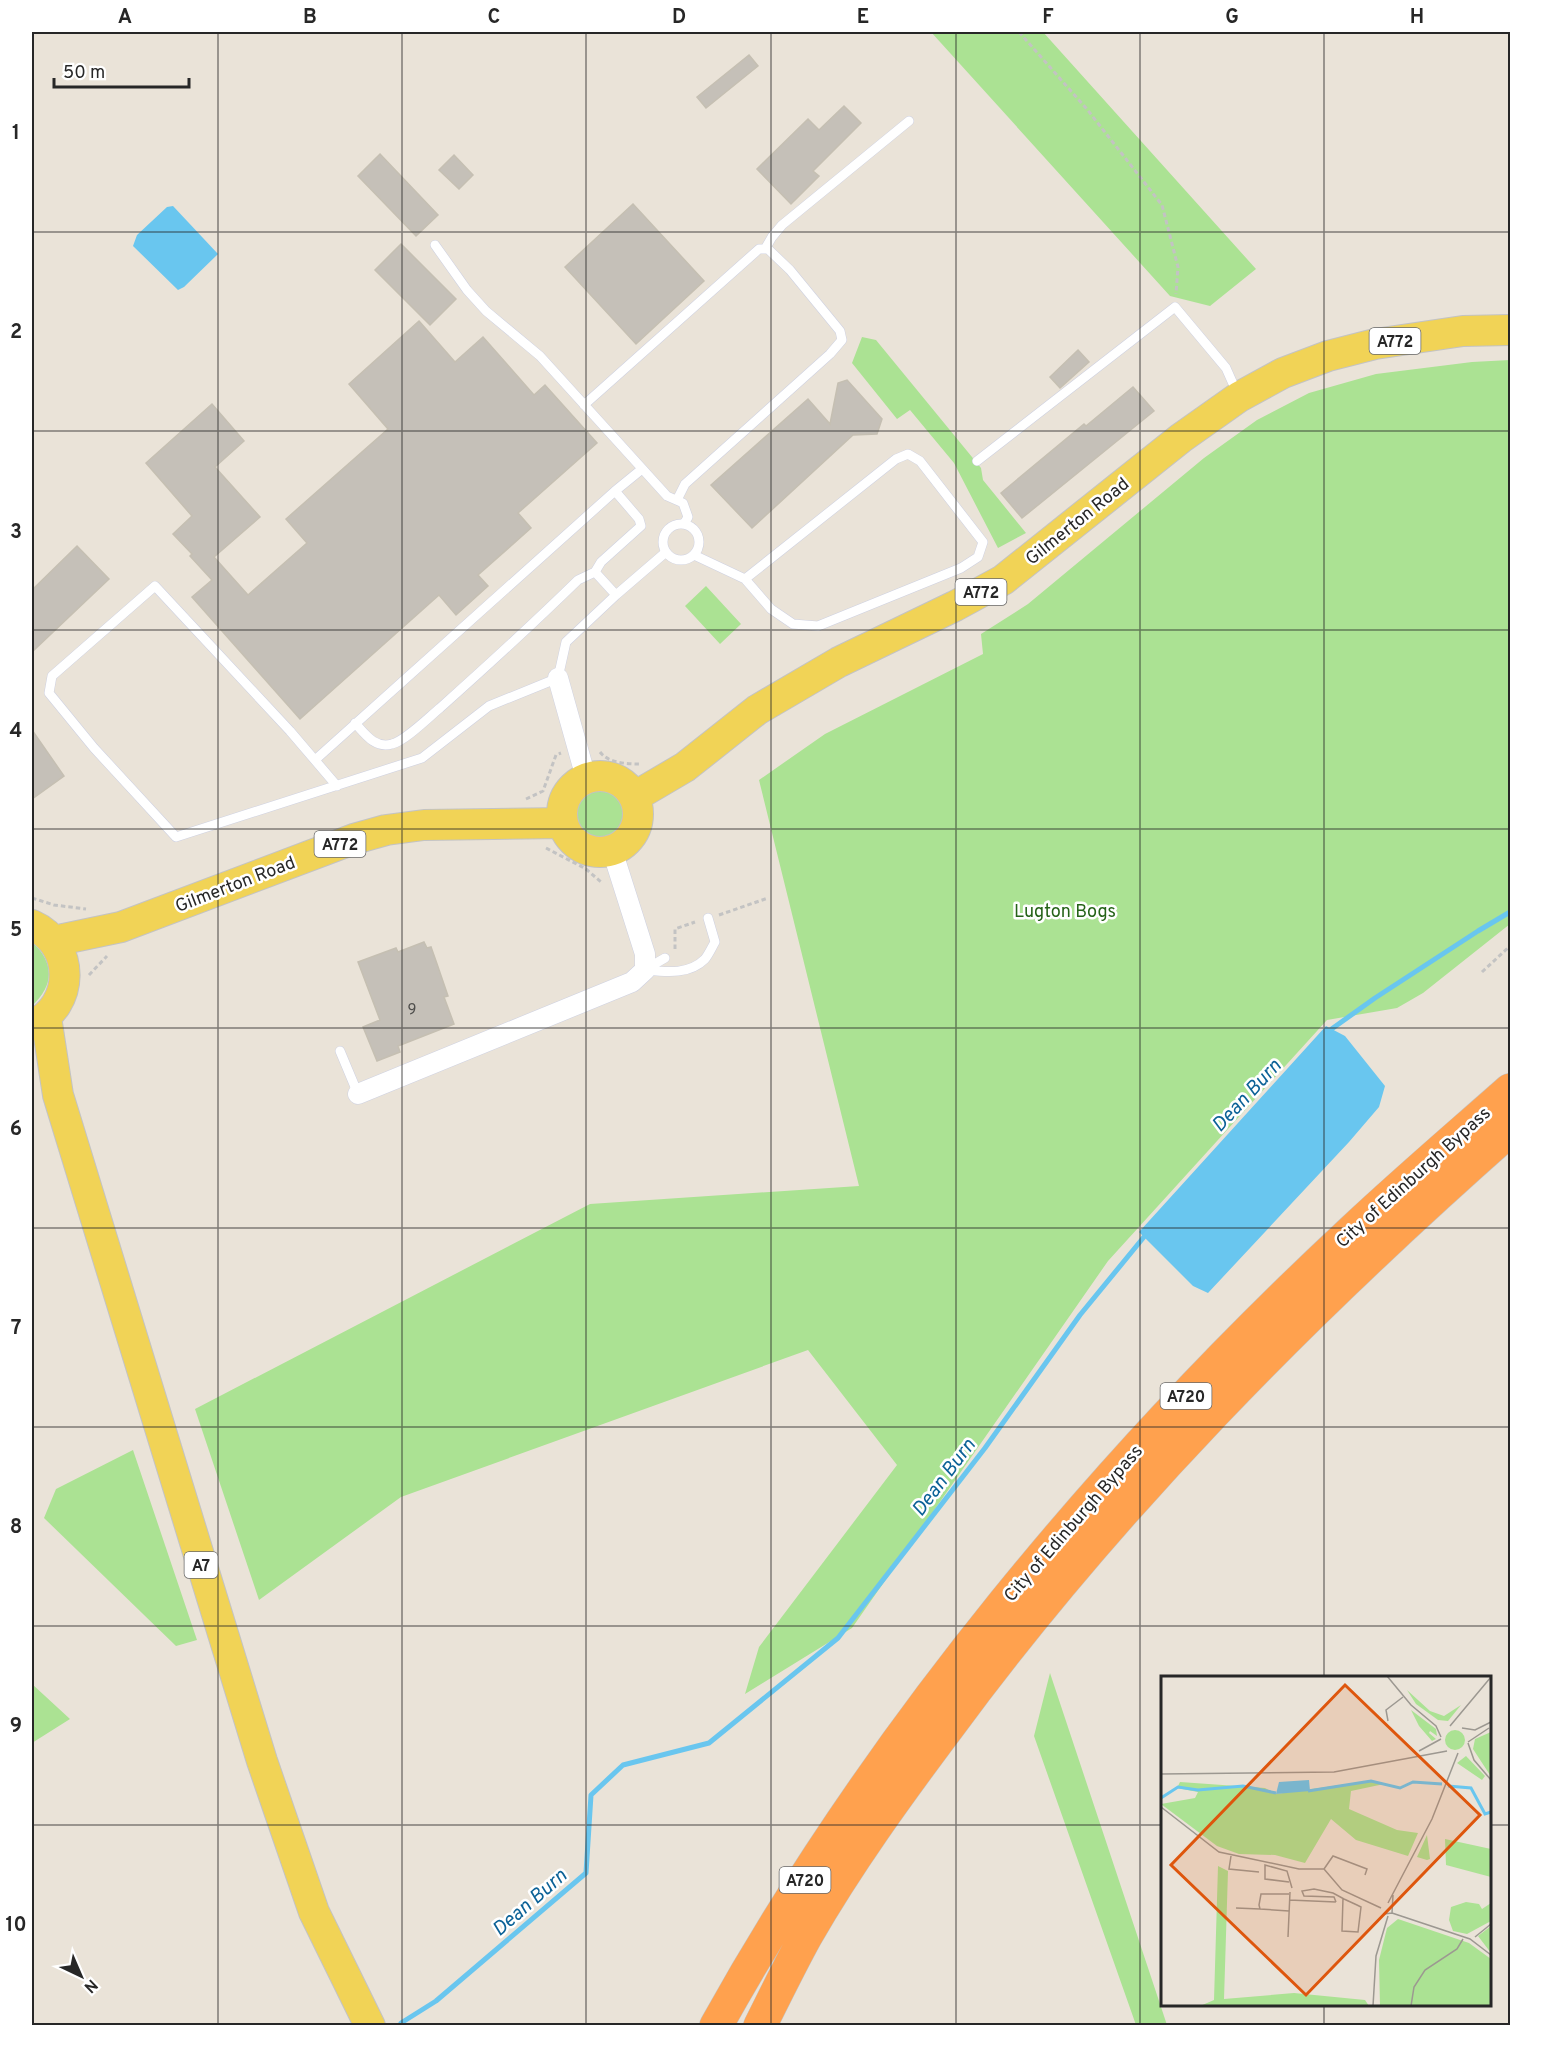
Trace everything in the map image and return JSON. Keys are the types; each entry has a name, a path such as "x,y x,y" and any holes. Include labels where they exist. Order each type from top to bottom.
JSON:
{"highway":[{"name":"City of Edinburgh Bypass","path":"716,2025 795,1894 901,1739 993,1617 1104,1484 1286,1294 1354,1229 1510,1090"},
{"name":"City of Edinburgh Bypass","path":"760,2025 806,1937 870,1836 987,1674 1048,1599 1204,1422 1290,1334 1382,1246 1510,1130"}],"main road":[{"name":"Gilmerton Road","path":"644,803 757,710 839,662 956,606 1003,580 1181,438 1239,397 1283,373 1328,356 1375,344 1463,331 1510,330"},
{"path":"608,776 619,780 644,803 632,834 624,844 612,850 600,852 587,850 576,844 562,823 563,801 576,783 586,778 608,776"},
{"name":"Gilmerton Road","path":"43,933 120,927 354,839 386,830 424,825 562,823"},
{"name":"Gilmerton Road","path":"75,974 120,927"},
{"path":"39,1021 55,1007 62,996 65,983 75,974 43,933"},
{"name":"A7","path":"39,1021 58,1095 134,1351 262,1761 314,1912 370,2025"},
{"name":"A7","path":"32,1062 58,1095"}],"street":[{"path":"558,678 586,778"},
{"path":"358,1094 632,982 645,970 645,954 612,850"}],"lane":[{"path":"765,249 782,225 909,121"},
{"path":"435,245 467,290 486,311 540,356 667,496 683,503 688,517 684,524"},
{"path":"584,405 759,249 768,249 790,270 840,331 842,340 830,354 685,484 680,492 679,501"},
{"path":"977,461 1175,307 1226,368 1239,397"},
{"path":"694,555 745,579 771,609 793,624 818,626 961,568 978,557 983,542 920,461 908,454 896,459 745,579"},
{"path":"315,760 642,469"},
{"path":"355,723 371,740 381,744 393,744 418,727 459,691 578,580 595,572 601,562 641,526 639,519 615,491"},
{"path":"684,524 694,529 699,539 698,550 694,555 679,560 669,556 663,541 672,526 684,524"},
{"path":"337,786 186,617 155,586 52,676 49,693 94,748 176,837 337,786 422,758 489,706 558,678 566,642 596,612 666,552"},
{"path":"595,572 616,595"},
{"path":"645,970 672,972 689,969 705,959 715,942 708,918"},
{"path":"645,970 665,958"},
{"path":"340,1051 358,1094"}],"path":[{"path":"1018,32 1086,108 1161,205 1178,267 1175,307"},
{"path":"538,845 586,869 604,884 621,878 630,874 628,866 644,803"},
{"path":"1482,972 1510,946"},
{"path":"75,974 109,954"}],"green space":[{"path":"931,32 1043,32 1256,269 1210,306 1170,296"},
{"path":"862,337 876,340 981,468 983,480 1026,533 998,548 954,463 910,410 897,419 852,363"},
{"name":"Lugton Bogs","path":"1510,360 1510,924 1423,993 1397,1008 1327,1020 1108,1261 852,1628 745,1694 759,1647 897,1465 808,1350 401,1497 259,1600 195,1409 590,1204 859,1186 759,780 825,734 983,654 981,634 1028,604 1204,458 1257,420 1309,393 1376,374 1472,362"},
{"path":"706,586 741,624 720,644 685,606"},
{"path":"594,787 604,787 618,794 625,813 618,832 604,839 594,839 584,835 577,828 573,818 573,808 577,798 584,791"},
{"path":"32,942 45,958 49,974 45,990 32,1006"},
{"path":"133,1450 197,1640 176,1646 44,1518 56,1489"},
{"path":"1050,1673 1167,2025 1136,2025 1034,1736"},
{"path":"32,1684 70,1719 32,1743"}],"water":[{"path":"173,206 218,254 178,290 133,246 137,235 167,207"},
{"path":"1326,1026 1345,1036 1385,1086 1379,1107 1208,1293 1193,1286 1139,1232"}],"building":[{"path":"749,55 758,66 706,108 697,97"},
{"path":"844,106 861,123 813,171 819,176 791,204 757,169 808,119 819,130"},
{"path":"380,154 438,215 416,236 358,176"},
{"path":"454,155 473,175 459,189 439,170"},
{"path":"633,204 704,281 636,344 565,267"},
{"path":"401,244 456,299 430,325 375,270"},
{"path":"419,321 455,362 483,337 534,395 545,385 597,443 518,513 531,528 478,575 488,586 456,615 439,595 300,719 192,597 212,580 173,534 192,516 146,463 212,404 244,441 215,467 260,517 214,557 248,595 307,543 286,519 388,429 349,384"},
{"path":"1078,350 1089,362 1060,388 1050,377"},
{"path":"847,380 882,419 877,434 853,435 752,528 711,485 808,399 830,424 838,383"},
{"path":"1133,387 1154,411 1022,518 1001,493 1084,424 1086,426"},
{"path":"77,546 109,579 32,652 32,590"},
{"path":"32,730 64,776 32,799"},
{"path":"424,942 427,948 431,947 448,996 444,997 454,1024 398,1046 400,1052 377,1061 363,1027 380,1020 358,962 396,948 398,952"}],"waterway":[{"name":"Dean Burn","path":"1326,1033 1375,998 1510,912"},
{"name":"Dean Burn","path":"401,2023 436,2001 586,1873 591,1795 623,1765 709,1743 838,1638 985,1448 1080,1315 1148,1232"}]}
